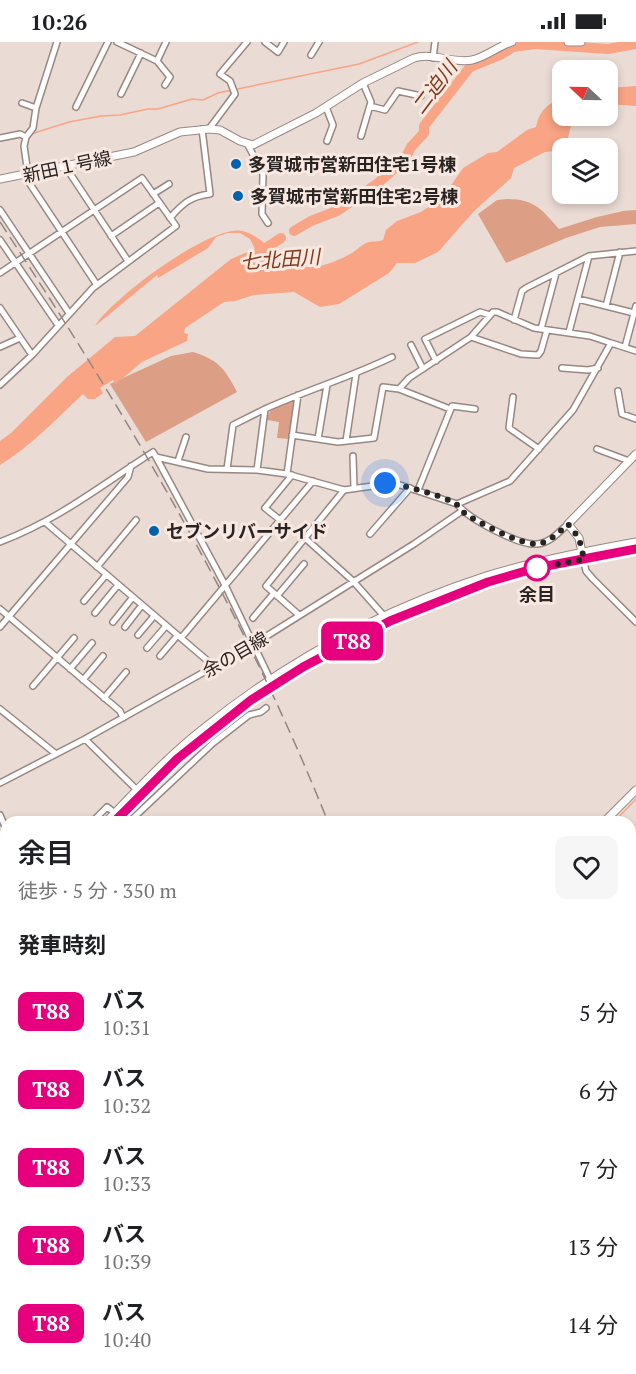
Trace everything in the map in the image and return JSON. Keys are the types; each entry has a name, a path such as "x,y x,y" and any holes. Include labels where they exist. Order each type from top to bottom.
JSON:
{"main road":[{"path":"206,129 228,134 248,145 261,142 326,107 363,83 414,58 421,56 462,61 473,60 512,42"},
{"path":"571,42 578,42"},
{"name":"新田１号線","path":"0,179 134,152 180,132 206,129"},
{"path":"583,556 579,538 568,524 636,454"},
{"path":"120,816 177,759 208,733 266,690 303,667 390,621 433,602 488,582 636,542"},
{"path":"112,816 173,754 270,679 310,654 384,616 486,576 534,563 636,549"},
{"path":"610,816 636,790"}],"street":[{"path":"57,42 36,108 33,128 26,136 24,146 26,174 97,285"},
{"path":"76,107 108,42"},
{"path":"117,42 157,61 170,77 165,85"},
{"path":"157,61 166,42"},
{"path":"170,218 180,206 195,195 210,194 206,129 235,94 230,81 220,74 247,42"},
{"path":"265,42 278,52 284,42"},
{"path":"311,55 319,42"},
{"path":"433,58 435,42"},
{"path":"121,94 141,53"},
{"path":"361,136 370,106 370,98 363,83"},
{"path":"370,106 385,110 399,91 421,96"},
{"path":"22,103 36,108"},
{"path":"326,107 333,125 327,141"},
{"path":"0,138 20,134 26,136"},
{"path":"248,145 263,174 262,214 268,223"},
{"path":"65,166 128,261"},
{"path":"0,273 142,178 176,226 97,285 32,355 0,385"},
{"path":"153,194 169,184"},
{"path":"111,236 159,203"},
{"path":"0,210 69,313"},
{"path":"0,240 58,325"},
{"path":"514,320 522,291 589,256 636,251"},
{"path":"606,306 620,252"},
{"path":"569,332 589,256"},
{"path":"471,337 521,354 538,355 541,351 556,273"},
{"path":"578,299 634,314"},
{"path":"625,347 636,306"},
{"path":"0,308 32,355"},
{"path":"436,361 425,339 480,312 490,315"},
{"path":"399,389 409,378 471,337 484,325 490,315 497,312 544,330 590,336 636,351"},
{"path":"0,347 20,338"},
{"name":"余の目線","path":"0,783 254,644 414,544 459,507 510,481 573,410 611,343"},
{"path":"411,345 423,369"},
{"path":"227,469 233,425 265,409 356,374 392,357"},
{"path":"562,368 588,370 598,368"},
{"path":"346,441 356,374"},
{"path":"318,439 327,385"},
{"path":"292,435 346,441 374,438 383,387 399,389 450,409"},
{"path":"618,391 622,414 636,419"},
{"path":"280,520 265,508 290,475 292,435 298,395"},
{"path":"513,398 509,428 539,449"},
{"path":"418,490 450,409 454,405 475,409"},
{"path":"257,470 265,409"},
{"path":"178,461 186,437"},
{"path":"597,449 629,461"},
{"path":"0,542 72,507 153,452 225,585 270,679"},
{"path":"353,456 354,488"},
{"path":"156,457 208,469 257,470 290,475 344,490 394,483 459,507 494,529 528,544 536,544 552,538 568,524"},
{"path":"0,627 128,477 131,466"},
{"path":"160,656 225,585 313,481"},
{"path":"370,534 411,488"},
{"path":"299,615 266,586 344,490"},
{"path":"97,567 136,520"},
{"path":"45,522 211,666"},
{"path":"305,538 352,581 384,616"},
{"path":"583,556 586,571 636,622"},
{"path":"253,618 304,564"},
{"path":"84,601 106,575"},
{"path":"95,613 118,585"},
{"path":"113,622 133,597"},
{"path":"125,627 142,605"},
{"path":"0,609 122,715"},
{"path":"138,635 154,616"},
{"path":"147,648 166,626"},
{"path":"33,686 74,638"},
{"path":"70,669 92,643"},
{"path":"83,680 104,656"},
{"path":"104,698 126,672"},
{"path":"135,816 213,743 249,715 266,708"},
{"path":"0,709 53,752"},
{"path":"84,739 137,790"},
{"path":"98,816 106,807 115,813"}],"shaded area":[{"path":"507,199 531,203 559,229 597,217 636,210 636,224 600,227 566,238 506,263 478,214 497,200"},
{"path":"193,352 209,358 220,366 237,392 146,442 110,384 171,356"},
{"path":"290,401 294,402 289,439 277,438 279,422 267,420 268,416 275,408"}],"water":[{"path":"636,86 636,106 618,105 618,87"},
{"name":"七北田川","path":"552,103 552,126 571,126 568,138 552,138 552,151 545,152 514,168 511,178 475,210 438,252 415,263 397,263 389,273 339,304 320,307 294,292 254,295 224,302 185,328 184,333 188,334 187,341 142,362 116,384 113,380 100,388 103,393 95,399 88,399 83,394 33,441 0,465 0,441 11,433 67,377 115,337 135,336 231,259 255,249 250,239 240,233 228,233 216,237 208,248 158,278 157,275 95,326 121,299 163,265 209,239 228,232 243,231 297,265 311,267 334,261 367,243 383,240 386,230 397,221 421,212 443,197 463,168 488,153 497,152 527,130 536,127 544,109"}],"waterway":[{"path":"31,134 69,122 158,109 192,99 203,100 218,93 359,64 418,42"},
{"name":"二迫川","path":"294,231 311,221 337,211 377,184 405,159 411,147 424,133 424,126 470,67 513,47 535,44 608,49 636,44"},
{"path":"0,141 18,138"},
{"name":"二迫川","path":"257,254 281,238"},
{"path":"620,816 636,799"}],"railway":[{"path":"0,222 92,366 179,513 258,665 295,743 325,816"}],"bus line":[{"name":"T88","path":"120,816 177,759 251,700 303,667 390,621 488,582 536,568 636,549"}],"place":[{"name":"多賀城市営新田住宅1号棟","path":"236,164"},
{"name":"多賀城市営新田住宅2号棟","path":"238,196"},
{"name":"セブンリバーサイド","path":"154,531"},
{"name":"余目","path":"537,568"}],"route":[{"path":"385,483 394,483 457,504 462,511 528,544 543,543 568,524 579,538 584,559 537,568"}]}
